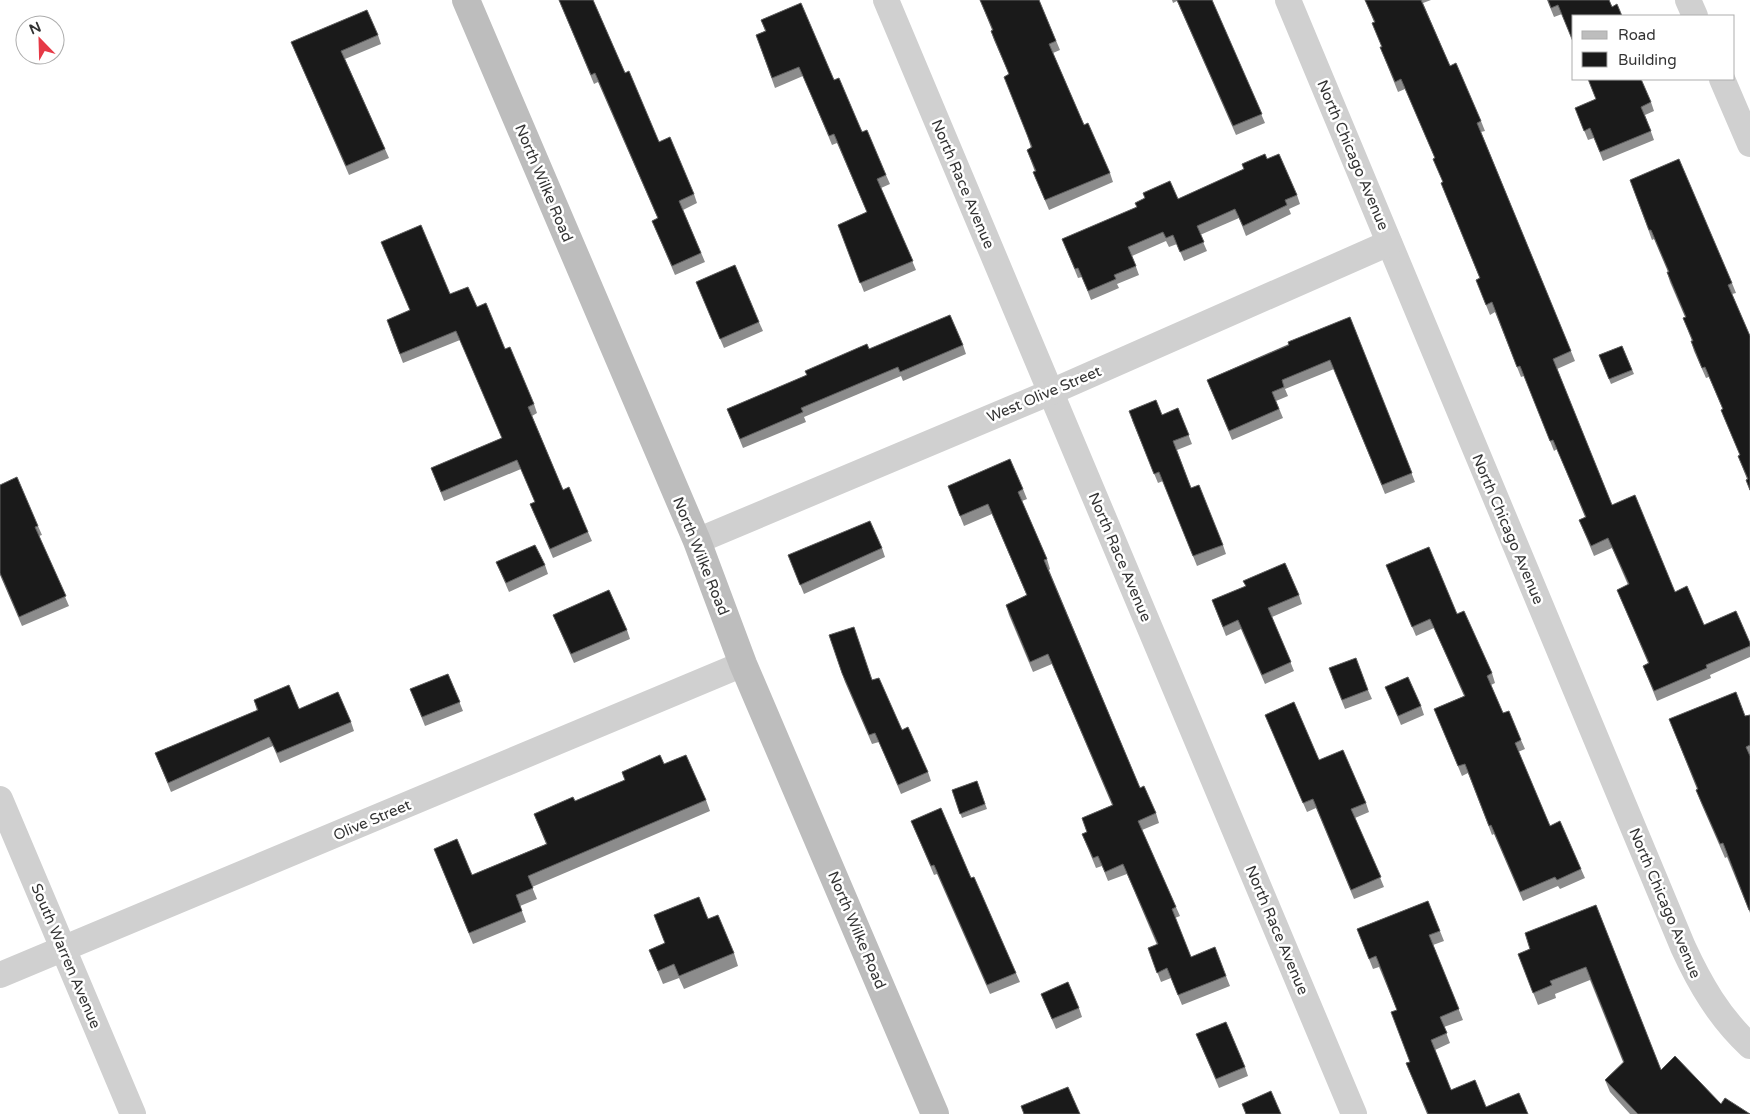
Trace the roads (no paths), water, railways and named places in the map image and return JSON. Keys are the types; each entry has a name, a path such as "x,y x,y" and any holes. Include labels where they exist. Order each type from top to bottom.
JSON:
{"street":[{"name":"North Wilke Road","path":"466,0 697,541 743,664 934,1114"},
{"name":"North Race Avenue","path":"886,0 1354,1114"},
{"name":"North Chicago Avenue","path":"1288,0 1683,946 1702,988 1716,1009 1750,1046"},
{"path":"1688,0 1695,15"},
{"path":"1722,80 1750,144"},
{"name":"West Olive Street","path":"697,541 1051,392 1389,243"},
{"name":"Olive Street","path":"0,975 743,664"},
{"name":"South Warren Avenue","path":"0,799 133,1114"}]}
